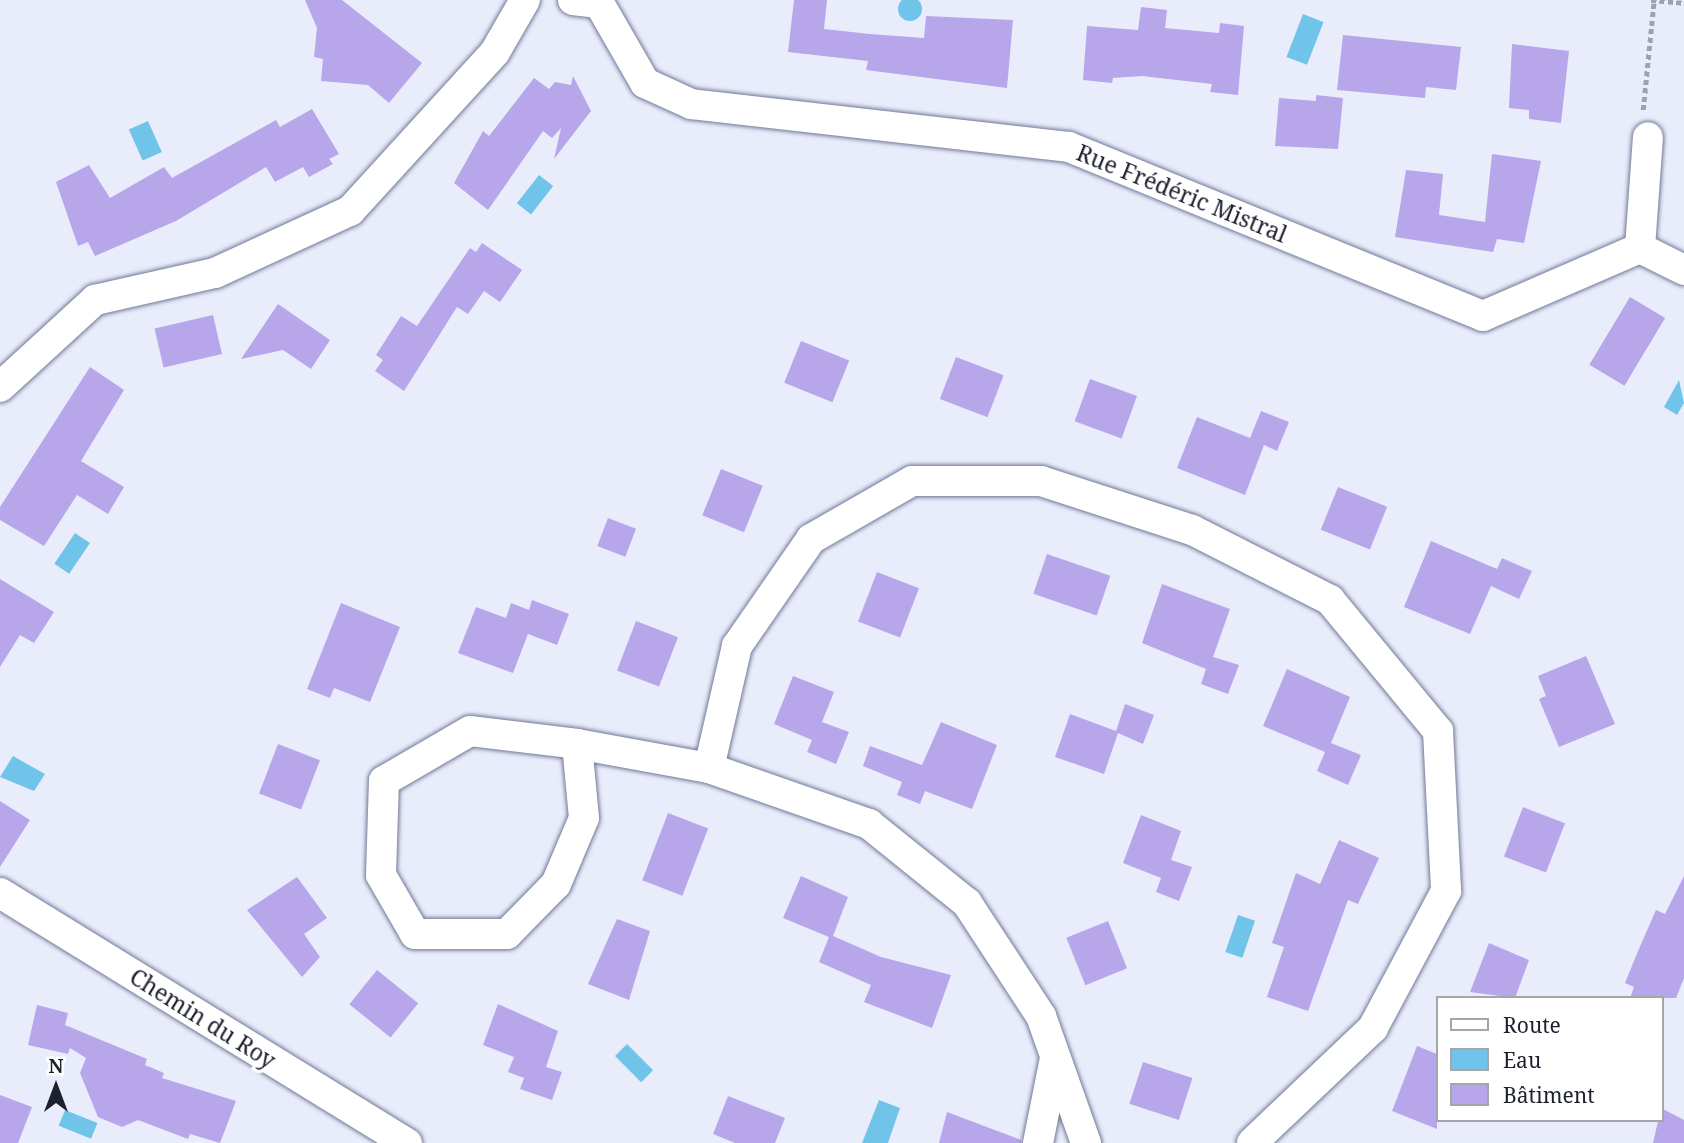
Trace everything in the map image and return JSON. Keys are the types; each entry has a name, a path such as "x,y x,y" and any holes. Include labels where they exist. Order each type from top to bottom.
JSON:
{"street":[{"path":"0,387 95,300 215,273 350,211 495,52 525,0"},
{"name":"Rue Frédéric Mistral","path":"573,0 599,3 645,83 691,104 1069,147 1483,316 1640,248"},
{"path":"1648,137 1640,248 1684,270"},
{"path":"709,768 737,646 811,539 912,481 1041,481 1192,530 1330,600 1437,732 1447,891 1373,1028 1252,1143"},
{"path":"577,744 584,817 556,884 507,934 415,934 381,875 384,781 470,732 577,744 709,768 869,824 967,903 1041,1016 1086,1143"},
{"name":"Chemin du Roy","path":"0,893 407,1143"},
{"path":"1038,1143 1055,1055"}],"path":[{"path":"1648,137 1641,93 1653,0 1684,3"}],"water":[{"path":"905,-1 915,-1 921,5 921,13 914,20 906,20 899,13 899,5"},
{"path":"1303,14 1324,22 1307,65 1287,57"},
{"path":"148,121 162,152 143,161 129,130"},
{"path":"539,175 553,186 531,214 517,203"},
{"path":"1679,380 1684,403 1677,415 1664,407"},
{"path":"75,533 90,543 69,574 54,564"},
{"path":"13,756 45,774 34,791 0,777"},
{"path":"1238,915 1255,921 1242,958 1225,952"},
{"path":"627,1044 653,1070 641,1082 615,1056"},
{"path":"879,1100 900,1108 888,1143 862,1143"},
{"path":"65,1110 97,1123 91,1139 59,1126"}],"building":[{"path":"305,0 342,0 422,63 389,103 368,85 321,81 323,59 314,57 317,28"},
{"path":"794,0 827,0 824,29 870,34 924,38 926,16 1013,20 1007,88 866,70 868,61 788,52"},
{"path":"1141,7 1167,10 1165,28 1219,33 1220,23 1244,26 1238,95 1210,92 1212,84 1142,76 1113,78 1112,83 1083,80 1087,26 1138,30"},
{"path":"1343,35 1461,47 1456,90 1426,87 1425,98 1337,90"},
{"path":"1512,44 1569,51 1561,123 1529,119 1529,110 1509,108"},
{"path":"573,76 591,111 554,159 561,128 552,138 543,131 488,210 454,183 483,131 489,136 534,78 549,89 555,82 571,85"},
{"path":"1316,95 1343,98 1338,149 1275,146 1279,98 1316,101"},
{"path":"312,109 339,154 329,159 333,164 309,177 303,167 275,182 266,167 176,221 95,256 88,242 78,246 56,182 89,165 110,198 164,167 172,178 276,120 280,127"},
{"path":"1492,154 1541,161 1524,243 1497,239 1493,252 1395,237 1406,170 1443,174 1439,215 1485,222"},
{"path":"482,243 522,270 500,302 484,291 468,314 457,307 404,391 375,371 383,360 376,355 401,316 417,326 470,248 476,252"},
{"path":"1630,297 1665,318 1624,386 1589,365"},
{"path":"278,304 330,340 311,369 283,350 241,359"},
{"path":"213,315 222,354 164,367 155,328"},
{"path":"801,341 849,360 832,402 784,383"},
{"path":"956,357 1004,375 987,417 940,399"},
{"path":"90,367 124,390 81,461 124,487 108,514 77,495 44,546 0,520 0,507"},
{"path":"1090,379 1137,396 1122,438 1075,421"},
{"path":"1261,411 1289,422 1277,451 1264,445 1245,495 1177,468 1197,417 1250,438"},
{"path":"721,469 763,486 744,532 702,515"},
{"path":"1338,487 1387,507 1370,550 1321,530"},
{"path":"608,518 636,529 625,557 597,546"},
{"path":"1431,541 1497,569 1502,558 1532,571 1519,599 1491,586 1470,634 1404,607"},
{"path":"1047,554 1110,576 1097,616 1033,594"},
{"path":"877,572 919,588 900,638 858,621"},
{"path":"0,579 54,612 34,643 20,635 0,667"},
{"path":"1162,584 1230,609 1213,657 1239,665 1228,694 1201,684 1206,669 1142,643"},
{"path":"532,600 569,614 557,645 528,634 513,673 458,653 476,607 506,618 511,603 529,610"},
{"path":"341,603 400,627 370,702 334,688 330,698 307,689"},
{"path":"636,621 678,637 659,687 617,670"},
{"path":"1586,656 1615,724 1559,747 1539,699 1546,696 1538,676"},
{"path":"1287,669 1350,697 1331,743 1361,755 1348,785 1317,771 1325,752 1263,726"},
{"path":"793,676 834,692 822,722 849,732 836,764 807,752 812,740 774,724"},
{"path":"1125,704 1154,715 1143,744 1118,733 1104,774 1055,757 1070,714 1116,731"},
{"path":"941,722 997,745 972,809 925,791 920,804 897,795 902,782 863,766 870,746 922,765"},
{"path":"278,744 320,760 301,810 259,793"},
{"path":"0,801 30,820 0,867"},
{"path":"1523,807 1565,823 1546,873 1504,856"},
{"path":"668,813 708,828 682,896 642,880"},
{"path":"1141,815 1181,831 1171,860 1192,867 1179,901 1156,892 1161,878 1123,863"},
{"path":"1339,840 1379,858 1358,904 1348,900 1308,1011 1267,997 1284,947 1272,943 1296,873 1320,884"},
{"path":"801,876 848,897 833,936 881,957 951,975 932,1028 864,1002 871,985 819,962 829,937 783,918"},
{"path":"1684,876 1684,978 1676,998 1631,996 1634,987 1625,983 1638,951 1656,910 1665,914"},
{"path":"297,877 327,918 304,934 320,957 302,977 247,910"},
{"path":"617,919 650,931 629,1000 588,984"},
{"path":"1108,921 1127,968 1085,985 1066,938"},
{"path":"1489,943 1529,960 1516,996 1470,992"},
{"path":"377,970 418,1003 390,1038 349,1004"},
{"path":"498,1004 558,1031 546,1067 562,1072 552,1100 520,1089 524,1078 508,1072 514,1057 483,1045"},
{"path":"37,1005 68,1013 65,1025 147,1059 145,1065 164,1073 162,1078 236,1101 220,1143 190,1134 188,1139 138,1120 122,1127 98,1117 80,1073 86,1058 70,1048 68,1054 28,1045"},
{"path":"1417,1046 1436,1054 1437,1129 1392,1111"},
{"path":"1143,1062 1192,1078 1179,1120 1129,1104"},
{"path":"0,1095 32,1107 18,1143 0,1143"},
{"path":"728,1096 785,1118 775,1143 735,1143 713,1134"},
{"path":"1663,1109 1684,1120 1684,1143 1653,1143 1658,1122 1663,1122"},
{"path":"947,1112 1021,1140 1021,1143 939,1143"}]}
